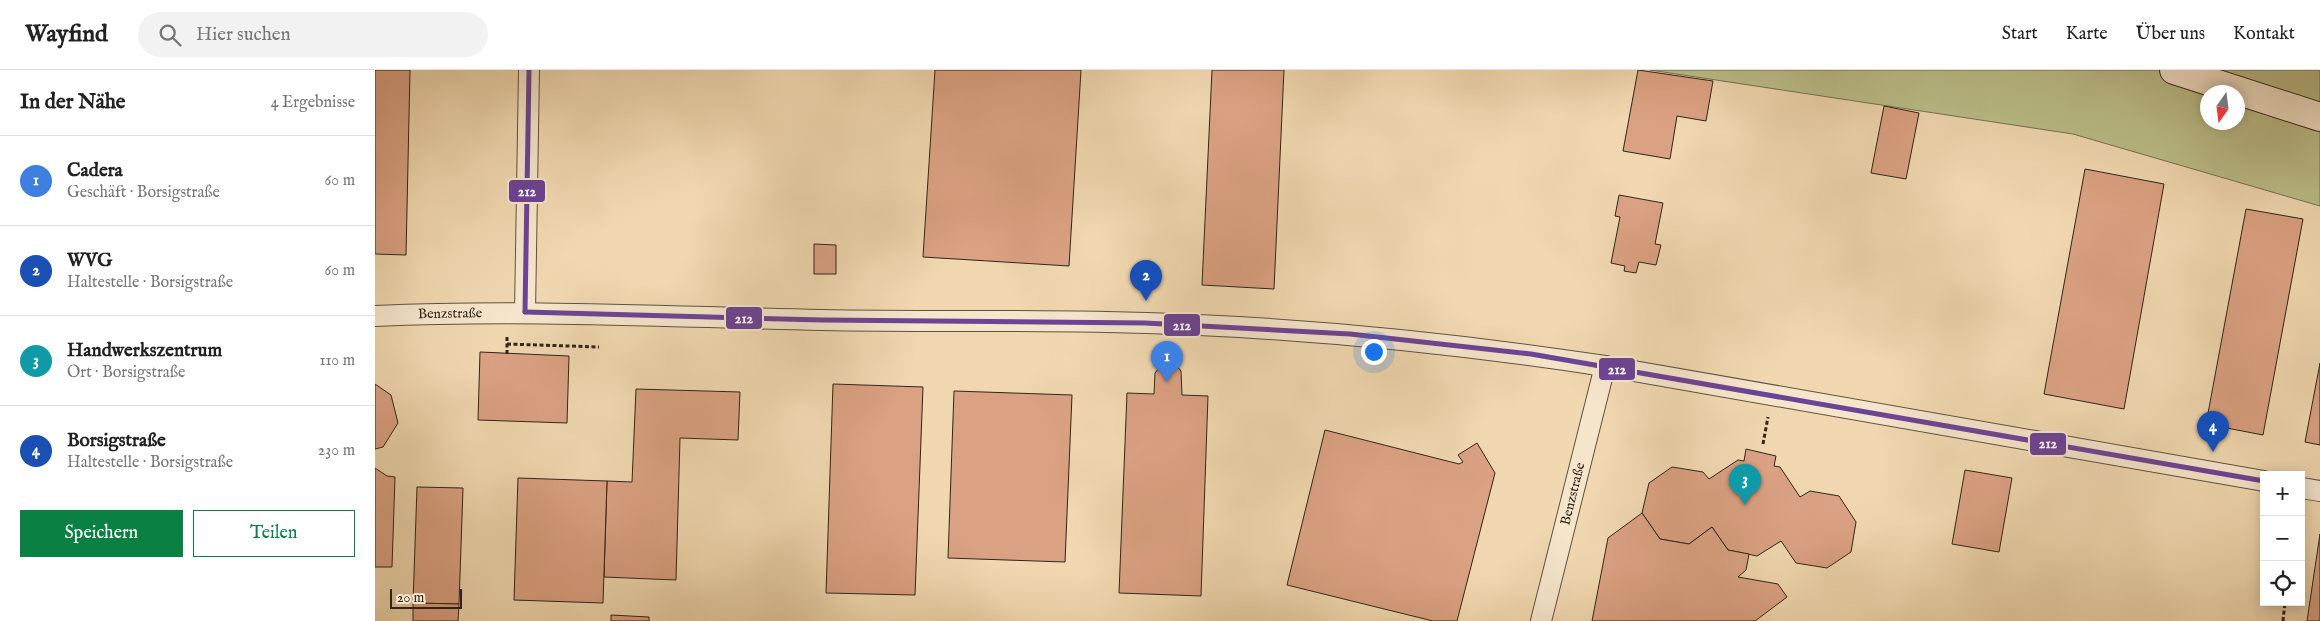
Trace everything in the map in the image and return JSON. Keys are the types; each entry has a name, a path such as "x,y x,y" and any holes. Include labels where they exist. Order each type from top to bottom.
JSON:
{"main road":[{"path":"2174,70 2320,117"}],"street":[{"path":"525,312 529,70"},
{"name":"Benzstraße","path":"375,316 525,312 822,320 1106,322 1350,334 1531,354 2260,480"},
{"name":"Benzstraße","path":"1541,621 1605,366"},
{"path":"2305,489 2320,491"}],"path":[{"path":"507,344 599,347"},
{"path":"2283,621 2285,606"}],"green space":[{"path":"1650,70 2320,70 2320,206 2073,134"}],"building":[{"path":"375,70 410,70 406,255 375,254"},
{"path":"935,70 1081,70 1069,266 923,257"},
{"path":"1212,70 1284,70 1274,289 1202,285"},
{"path":"1638,70 1713,81 1706,121 1677,116 1670,159 1623,151"},
{"path":"1884,106 1919,113 1906,179 1871,173"},
{"path":"2085,169 2164,184 2124,409 2044,394"},
{"path":"1619,195 1663,203 1655,244 1661,245 1656,265 1639,262 1636,273 1624,271 1625,266 1611,263 1620,217 1615,216"},
{"path":"2246,209 2303,219 2263,435 2206,424"},
{"path":"814,244 836,245 836,274 814,274"},
{"path":"480,352 569,356 567,423 478,420"},
{"path":"1167,363 1177,366 1181,371 1182,395 1208,396 1201,596 1119,593 1127,393 1154,394 1155,373 1161,365"},
{"path":"2320,363 2320,445 2305,442"},
{"path":"375,384 391,395 398,423 383,447 375,449"},
{"path":"833,384 923,387 915,595 826,593"},
{"path":"636,389 740,392 738,440 680,438 676,580 604,577 607,481 632,482"},
{"path":"954,391 1072,395 1065,562 948,558"},
{"path":"1325,430 1459,464 1463,462 1458,455 1477,443 1495,473 1457,621 1433,621 1287,585"},
{"path":"1746,449 1776,456 1774,466 1780,467 1800,497 1810,491 1839,496 1856,522 1851,552 1827,568 1796,563 1781,541 1757,556 1728,550 1712,527 1689,544 1660,539 1642,513 1649,483 1672,467 1703,472 1709,479 1738,460 1744,461"},
{"path":"375,468 387,476 395,477 392,567 375,567"},
{"path":"1965,470 2012,478 1999,552 1952,544"},
{"path":"518,478 607,481 603,603 514,600"},
{"path":"417,487 463,488 459,604 413,603"},
{"path":"1642,513 1660,539 1689,544 1712,527 1728,550 1749,554 1746,570 1738,577 1778,584 1787,597 1755,621 1592,621 1608,538"},
{"path":"2320,534 2320,621 2307,621"},
{"path":"413,603 459,604 458,621 413,621"},
{"path":"611,615 649,617 649,621 611,621"}],"transit line":[{"name":"212","path":"525,312 529,70"},
{"name":"212","path":"525,312 822,320 1145,323 1350,334 1531,354 2260,480"}],"place":[{"name":"WVG","path":"1146,301"},
{"name":"Cadera","path":"1167,382"},
{"name":"Borsigstraße","path":"2213,452"},
{"name":"Handwerkszentrum","path":"1745,505"}]}
